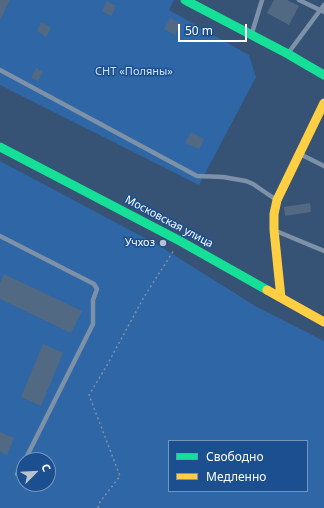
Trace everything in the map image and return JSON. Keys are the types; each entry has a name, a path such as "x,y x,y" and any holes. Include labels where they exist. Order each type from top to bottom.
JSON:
{"street":[{"path":"185,0 202,6 324,75"},
{"path":"281,298 274,230 274,214 277,200 324,103"},
{"name":"Московская улица","path":"0,147 180,241 324,322"}],"lane":[{"path":"252,35 262,0"},
{"path":"299,0 322,11"},
{"path":"288,54 322,11 324,5"},
{"path":"0,70 198,176 229,178 246,181 254,184 277,200"},
{"path":"299,153 324,166"},
{"path":"274,230 324,251"},
{"path":"0,236 94,284 97,289 93,300 94,324 29,452"}],"path":[{"path":"98,508 100,502 120,476 89,395 144,298 180,241"}],"green space":[{"name":"СНТ «Поляны»","path":"10,0 174,0 169,10 249,55 256,77 199,185 0,85 0,21"},
{"path":"0,161 158,245 257,307 324,341 324,508 0,508"}],"building":[{"path":"0,0 10,0 0,21"},
{"path":"274,0 287,0 299,6 289,25 267,13"},
{"path":"107,1 116,6 111,16 102,11"},
{"path":"170,18 181,24 175,35 164,29"},
{"path":"41,22 51,27 46,37 37,31"},
{"path":"36,68 43,72 38,81 31,78"},
{"path":"191,132 204,139 199,149 185,143"},
{"path":"310,203 311,212 285,216 284,207"},
{"path":"4,274 82,311 71,333 0,299 0,283"},
{"path":"43,344 63,353 41,406 21,397"},
{"path":"0,432 14,438 7,455 0,452"}],"traffic: fast":[{"path":"185,0 288,54 324,75"},
{"path":"0,147 180,241 267,290"}],"traffic: slow":[{"path":"281,298 274,230 274,214 277,200 324,103"},
{"path":"267,290 324,322"}],"place":[{"name":"Учхоз","path":"163,243"}]}
